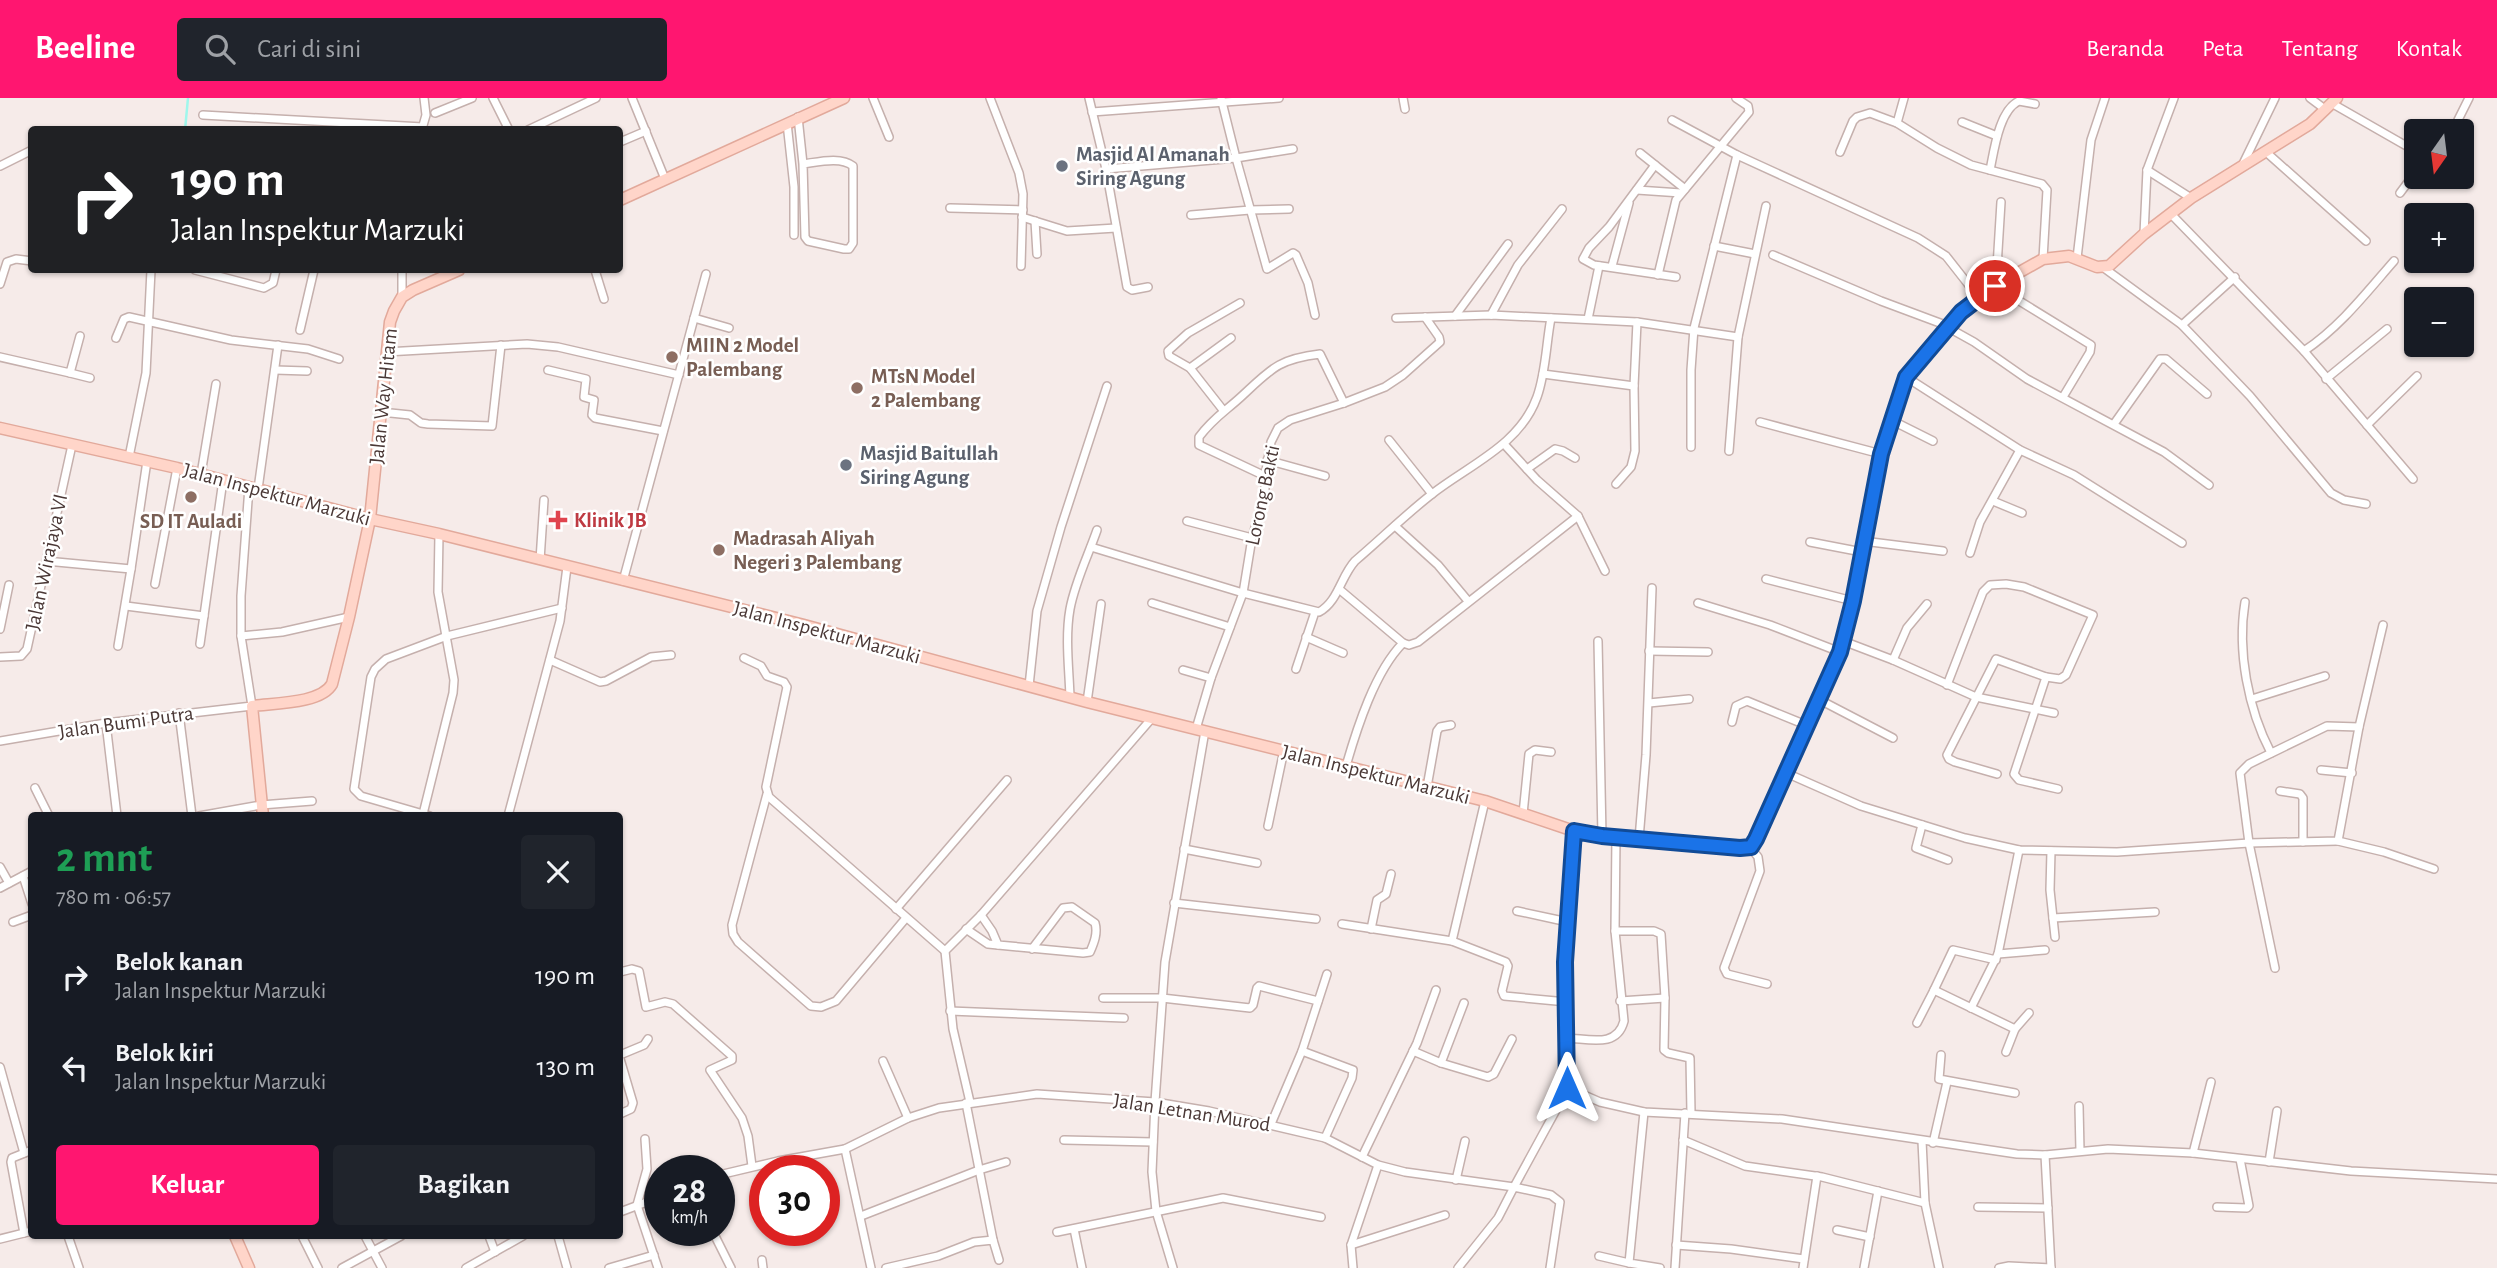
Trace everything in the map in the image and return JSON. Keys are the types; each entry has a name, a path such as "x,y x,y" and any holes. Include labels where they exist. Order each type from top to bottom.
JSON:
{"street":[{"path":"423,126 426,115 424,98"},
{"path":"435,113 472,98"},
{"path":"493,98 507,126"},
{"path":"536,126 596,98"},
{"path":"632,98 666,179"},
{"path":"623,199 844,98"},
{"path":"873,98 889,136"},
{"path":"990,98 1019,173 1023,213 1021,267"},
{"path":"1089,98 1106,169 1127,287 1132,290 1148,287"},
{"path":"1092,112 1222,100 1279,98"},
{"path":"1403,98 1405,109"},
{"path":"1658,275 1676,200 1749,111 1748,106 1736,98"},
{"path":"1897,123 1904,98"},
{"path":"2077,258 2091,140 2105,98"},
{"path":"2144,234 2147,170 2174,98"},
{"path":"2242,166 2274,98"},
{"path":"2310,98 2332,104 2404,145"},
{"path":"2458,119 2469,98"},
{"path":"1222,100 1267,269 1295,254 1308,283 1315,314"},
{"path":"1990,170 1997,136 2013,104 2019,101 2035,104"},
{"path":"2104,268 2191,198 2311,124 2332,104"},
{"path":"1840,152 1857,117 1870,113 1897,123 1955,157 2039,183 2046,187 2043,259"},
{"path":"203,115 389,126"},
{"path":"798,117 803,164 804,237 808,241 849,248 853,243 853,166 847,162 823,161 803,164"},
{"path":"1672,120 1737,155 1918,238 1947,256 1979,298"},
{"path":"1962,122 1997,136"},
{"path":"787,123 794,187 794,234"},
{"path":"623,141 646,131"},
{"path":"1106,169 1236,158 1293,149"},
{"path":"0,166 28,152"},
{"path":"2266,152 2366,241"},
{"path":"1640,153 1683,191"},
{"path":"1691,447 1694,328 1737,155"},
{"path":"1656,165 1583,259 1587,263 1676,276"},
{"path":"2147,170 2191,198"},
{"path":"2400,193 2404,188"},
{"path":"1637,190 1683,191"},
{"path":"1612,267 1630,200"},
{"path":"2001,202 1997,267 2000,283 2091,345 2090,352 2063,397"},
{"path":"1730,451 1738,337 1766,205"},
{"path":"950,208 1023,213 1035,221 1067,231 1116,228"},
{"path":"1191,215 1289,209"},
{"path":"1491,315 1518,265 1562,209"},
{"path":"2171,214 2304,351 2413,479"},
{"path":"1035,221 1037,254"},
{"path":"1455,316 1508,244"},
{"path":"1714,246 1755,254"},
{"path":"1768,984 1727,974 1724,968 1760,870 1758,857 1751,847 1842,646 1881,454 1906,377 1948,327 1979,298 2043,259 2063,255 2104,268 2182,325 2250,396 2331,493 2344,500 2366,504"},
{"path":"1773,256 1948,327 2027,379 2164,452 2209,485"},
{"path":"0,284 7,262 28,261"},
{"path":"2304,351 2327,335 2347,316 2394,261"},
{"path":"1588,319 1599,265"},
{"path":"130,457 146,373 151,273"},
{"path":"206,273 264,288 273,283 275,273"},
{"path":"300,330 313,273"},
{"path":"402,273 402,298"},
{"path":"402,298 412,290 452,273"},
{"path":"596,273 604,299"},
{"path":"623,580 706,274"},
{"path":"2182,325 2235,277"},
{"name":"Jalan Way Hitam","path":"252,706 313,698 328,691 349,617 369,519 390,323 402,298"},
{"path":"1223,410 1189,368 1169,356 1170,347 1188,333 1240,303"},
{"path":"1396,318 1491,315 1588,319 1694,328 1738,337"},
{"name":"Lorong Bakti","path":"1173,1268 1156,1211 1152,1172 1154,1102 1165,962 1211,678 1243,593 1252,538 1265,494 1271,442 1278,428 1290,420 1344,404 1385,387 1403,375 1440,342 1424,317"},
{"path":"116,338 126,318 150,320 200,334 308,349 339,359"},
{"path":"694,318 729,328"},
{"path":"1091,547 1315,612 1326,608 1339,589 1347,569 1355,561 1432,494 1504,444 1521,427 1536,399 1543,374 1551,318"},
{"path":"1616,484 1631,467 1635,451 1637,322"},
{"path":"2326,379 2387,329"},
{"path":"70,373 80,336"},
{"path":"1189,368 1231,338"},
{"path":"386,352 527,344 558,348 680,375"},
{"path":"262,810 252,706 241,636 241,596 254,488 278,345"},
{"path":"381,412 410,415 421,423 428,424 492,426 501,345"},
{"path":"1265,476 1199,445 1199,437 1223,410 1242,397 1273,367 1296,357 1320,354 1344,404"},
{"path":"0,357 90,379"},
{"path":"2113,424 2160,359 2166,359 2207,394"},
{"path":"275,370 307,371"},
{"path":"548,370 586,379 584,397 594,400 595,418 663,431"},
{"path":"1543,374 1634,386"},
{"path":"2367,425 2417,376"},
{"path":"1906,377 2020,450 2074,475 2182,543"},
{"path":"201,474 216,384"},
{"path":"1028,686 1037,611 1107,386"},
{"path":"1891,420 1934,442"},
{"path":"1760,422 1881,454"},
{"name":"Jalan Inspektur Marzuki","path":"0,428 177,468 369,519 804,625 1087,702 1485,801 1574,831 1616,838 1751,847"},
{"path":"1389,440 1432,494"},
{"path":"1504,444 1578,516 1605,571"},
{"name":"Jalan Wirajaya VI","path":"0,657 21,656 26,652 72,445"},
{"path":"1527,469 1555,449 1575,458"},
{"path":"1970,553 1980,522 2020,450"},
{"path":"1267,460 1325,476"},
{"path":"118,646 146,461"},
{"path":"155,584 177,468"},
{"path":"200,644 223,480"},
{"path":"540,560 544,500"},
{"path":"1993,501 2022,513"},
{"path":"1339,589 1403,643 1409,645 1418,642 1578,516"},
{"path":"1187,521 1252,538"},
{"path":"1395,526 1438,565 1468,601"},
{"path":"1070,697 1070,610 1097,530"},
{"path":"428,812 453,693 453,664 438,592 439,534"},
{"path":"1810,542 1943,551"},
{"path":"46,561 131,569"},
{"path":"509,812 550,660 562,608 567,567"},
{"path":"1766,579 1853,601"},
{"path":"0,629 9,585"},
{"path":"1947,685 1983,592 1990,585 2024,587 2093,615 2066,675 2060,679 2046,677 1996,659 1947,755 1955,762 1997,774"},
{"path":"1639,839 1649,703 1652,588"},
{"path":"2245,602 2241,626 2242,657 2260,733 2271,753"},
{"path":"1152,603 1230,627"},
{"path":"1698,603 1893,660 1976,697 2054,713"},
{"path":"1087,702 1101,604"},
{"path":"1893,660 1908,628 1927,604"},
{"path":"126,606 204,616"},
{"path":"403,812 361,796 354,789 374,669 386,659 447,636 562,608"},
{"path":"1296,669 1315,612"},
{"path":"241,636 282,632 349,617"},
{"path":"2338,841 2383,625"},
{"path":"1306,637 1343,653"},
{"path":"1598,641 1602,836"},
{"path":"1346,766 1371,695 1403,643"},
{"path":"1649,651 1709,652"},
{"path":"550,660 600,682 651,657 671,655"},
{"path":"744,658 761,666 765,675 783,682 787,687 766,787 772,801 945,951 950,1011 979,1170 999,1260"},
{"path":"1182,670 1211,678"},
{"path":"2252,699 2325,676"},
{"path":"2046,677 2014,774 2020,780 2058,789"},
{"path":"1649,703 1689,699"},
{"path":"1818,699 1893,738"},
{"path":"1731,722 1736,706 1747,701 1806,725"},
{"name":"Jalan Bumi Putra","path":"0,741 106,723 252,706"},
{"path":"179,713 191,812"},
{"path":"945,951 981,915 1152,718"},
{"path":"106,723 117,812"},
{"path":"1427,787 1437,731 1440,727 1451,725"},
{"path":"2275,968 2249,844 2240,773 2244,766 2327,726 2360,727"},
{"path":"1268,826 1284,750"},
{"path":"1523,814 1529,754 1535,750 1551,752"},
{"path":"2321,770 2352,773"},
{"path":"1784,772 1861,806 1965,838 2019,850 2117,852 2338,841 2384,852 2434,869"},
{"path":"897,909 1007,780"},
{"path":"35,788 47,812"},
{"path":"2280,791 2300,794 2303,799 2303,842"},
{"path":"767,793 732,925 738,943 811,1006 821,1007 836,1001 906,918"},
{"path":"241,812 312,801"},
{"path":"1452,941 1485,801"},
{"path":"1923,825 1916,848 1948,860"},
{"path":"1458,1268 1498,1218 1567,1088 1565,962 1574,831"},
{"path":"1567,1038 1615,1037 1622,1030 1624,1021 1615,931 1616,838"},
{"path":"1184,849 1257,863"},
{"path":"1971,1008 1997,957 2019,850"},
{"path":"2051,851 2050,890 2055,937"},
{"path":"0,867 9,883"},
{"path":"0,888 28,873"},
{"path":"1371,929 1377,900 1386,894 1391,874"},
{"path":"23,876 28,892"},
{"path":"1174,903 1316,919"},
{"path":"966,929 988,944 998,946 1032,949 1087,953 1096,934 1095,923 1072,907 1063,908 1032,949"},
{"path":"1517,911 1568,922"},
{"path":"2053,918 2155,912"},
{"path":"981,915 998,946"},
{"path":"13,922 28,916"},
{"path":"1342,924 1452,941 1506,962 1508,966 1502,991 1504,996 1567,1002"},
{"path":"1615,931 1654,931 1661,934 1665,998 1664,1051 1690,1058 1693,1085 1683,1140 1675,1268"},
{"path":"1917,1023 1953,950 1997,957 2045,950"},
{"path":"623,971 632,969 639,971 646,1007 665,1002 673,1004 732,1056 732,1060 710,1070 742,1118 751,1155"},
{"path":"1271,1124 1302,1051 1326,974"},
{"path":"1103,998 1162,998 1250,1008 1254,1005 1259,986 1318,1001"},
{"path":"1362,1157 1413,1051 1436,990"},
{"path":"1934,990 2015,1029"},
{"path":"1620,1001 1665,998"},
{"path":"1441,1063 1464,1003"},
{"path":"950,1011 1124,1018"},
{"path":"2006,1052 2015,1029 2029,1013"},
{"path":"623,1056 646,1044 648,1039"},
{"path":"1413,1051 1482,1077 1492,1076 1512,1039"},
{"path":"1302,1051 1353,1070 1352,1078 1325,1138"},
{"path":"1941,1055 1938,1078 1947,1082 2015,1093"},
{"path":"883,1061 908,1118"},
{"path":"0,1066 28,1152 12,1158 11,1162 28,1232 0,1239"},
{"path":"623,1068 633,1103 631,1109 623,1113"},
{"path":"1933,1143 1947,1082"},
{"path":"2193,1153 2211,1082"},
{"path":"1567,1088 1600,1102 1644,1112 1782,1119 2017,1154 2045,1155 2108,1149 2193,1153 2351,1171 2497,1180"},
{"name":"Jalan Letnan Murod","path":"812,1155 845,1149 908,1118 968,1102 1037,1094 1154,1102 1271,1124 1325,1138 1378,1165 1551,1195 1560,1202 1550,1268"},
{"path":"2080,1106 2080,1151"},
{"path":"2269,1162 2277,1111"},
{"path":"1629,1263 1644,1112"},
{"path":"645,1139 647,1169 637,1205 658,1268"},
{"path":"1063,1140 1153,1142"},
{"path":"1683,1140 1745,1166 1817,1176 1925,1203"},
{"path":"1456,1180 1465,1141"},
{"path":"1922,1141 1925,1203 1939,1268"},
{"path":"845,1149 871,1268"},
{"path":"1999,1268 2051,1268 2045,1155"},
{"path":"2217,1208 2249,1206 2240,1159"},
{"path":"861,1216 1006,1162"},
{"path":"1353,1268 1351,1245 1378,1165"},
{"path":"1803,1268 1817,1176"},
{"path":"1864,1268 1878,1191"},
{"path":"1057,1232 1223,1198 1321,1217"},
{"path":"623,1211 644,1203"},
{"path":"1978,1207 2048,1208"},
{"path":"1351,1245 1445,1215"},
{"path":"1074,1230 1082,1268"},
{"path":"1837,1230 1870,1237"},
{"path":"69,1239 79,1268"},
{"path":"236,1239 249,1268"},
{"path":"304,1239 318,1268"},
{"path":"366,1239 382,1268"},
{"path":"342,1268 395,1239"},
{"path":"490,1239 495,1252"},
{"path":"466,1268 518,1239"},
{"path":"559,1239 567,1268"},
{"path":"886,1268 938,1256 974,1242 993,1240"},
{"path":"1676,1245 1804,1259"},
{"path":"720,1246 730,1268"},
{"path":"609,1268 654,1255"},
{"path":"1600,1256 1660,1268"}],"waterway":[{"path":"185,126 188,98"}],"place":[{"name":"Masjid Al Amanah Siring Agung","path":"1062,166"},
{"name":"MIIN 2 Model Palembang","path":"672,357"},
{"name":"MTsN Model 2 Palembang","path":"857,388"},
{"name":"Masjid Baitullah Siring Agung","path":"846,465"},
{"name":"SD IT Auladi","path":"191,497"},
{"name":"Klinik JB","path":"558,520"},
{"name":"Madrasah Aliyah Negeri 3 Palembang","path":"719,550"}],"route":[{"path":"1567,1088 1565,962 1574,831 1602,836 1751,847 1840,652 1853,601 1881,454 1906,377 1961,312 1995,286"}]}
